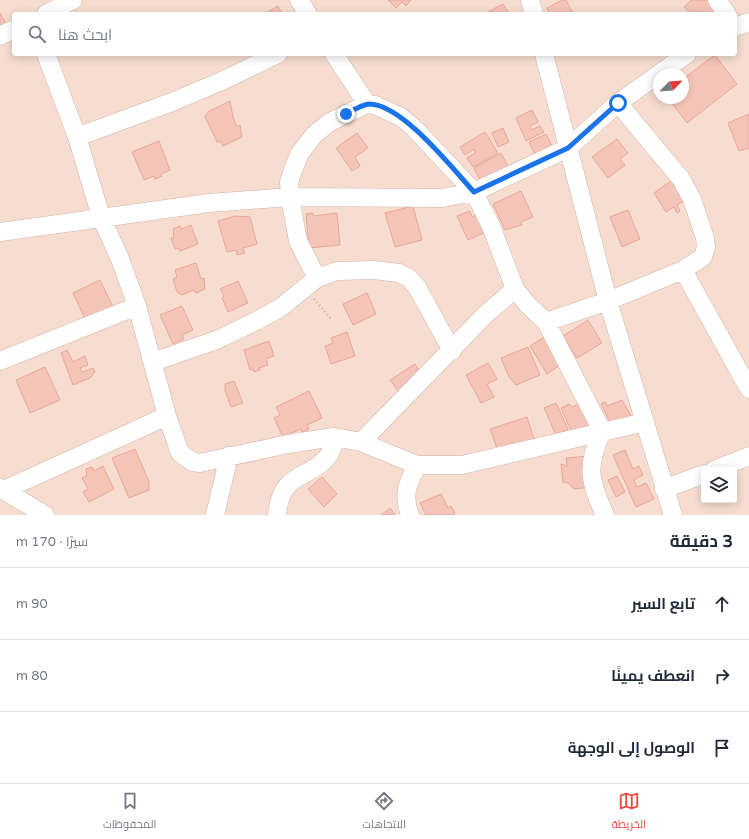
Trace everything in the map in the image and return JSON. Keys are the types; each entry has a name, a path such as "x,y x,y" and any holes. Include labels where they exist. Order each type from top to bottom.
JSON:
{"street":[{"path":"50,12 73,0"},
{"path":"299,0 307,12"},
{"path":"530,0 533,12"},
{"path":"717,0 727,12"},
{"path":"0,36 12,30"},
{"path":"47,56 77,137 101,217 120,259 137,306 167,416 180,453 185,458 193,462 200,463 288,444 334,437 361,442 417,464 462,465 645,422"},
{"path":"77,137 172,102 224,80 274,56"},
{"path":"335,56 367,104 385,109 401,117 414,128 474,192 491,226 515,289 527,304 546,322 602,431"},
{"path":"545,56 608,300 664,489 668,513"},
{"path":"0,232 209,203 290,196 442,198 474,192 568,148 618,103 684,56"},
{"path":"546,322 608,300 684,270 703,257 706,247 706,238 692,199 674,169 618,103"},
{"path":"311,284 298,241 289,182 300,153 315,134 330,122 367,104"},
{"path":"153,362 219,339 280,308 311,284 337,271 374,270 399,273 409,278 416,287 452,351"},
{"path":"684,270 749,389"},
{"path":"361,442 452,351 486,314 515,289"},
{"path":"0,361 137,306"},
{"path":"2,489 167,416"},
{"path":"602,431 592,454 590,476 604,515"},
{"path":"278,515 278,502 284,490 293,480 318,465 330,454 334,437"},
{"path":"215,515 229,456"},
{"path":"722,467 749,456"},
{"path":"410,515 406,505 405,491 417,464"},
{"path":"664,489 701,475"},
{"path":"2,489 45,515"}],"path":[{"path":"311,284 332,320"}],"shaded area":[{"path":"0,0 749,0 749,515 0,515"}],"building":[{"path":"388,0 411,0 406,6 402,2 396,8"},
{"path":"562,0 566,0 572,12 549,12 547,8"},
{"path":"691,0 712,0 719,7 713,12 698,12 696,10 694,12 689,12 684,7"},
{"path":"503,4 508,12 488,12"},
{"path":"278,6 281,12 267,12"},
{"path":"0,13 8,27 0,32"},
{"path":"716,56 737,84 687,123 673,104 689,104 689,74"},
{"path":"230,101 233,117 237,127 240,125 242,137 223,146 221,142 217,142 205,117 209,111"},
{"path":"532,110 538,122 530,126 531,130 540,126 544,132 526,141 516,118"},
{"path":"749,114 749,148 739,151 728,123"},
{"path":"503,128 509,142 498,147 492,133"},
{"path":"485,132 498,153 473,167 467,158 475,153 474,149 465,155 460,147"},
{"path":"357,133 368,148 355,157 360,166 352,171 336,148"},
{"path":"546,134 555,152 538,161 529,142"},
{"path":"617,139 628,153 620,159 625,165 608,178 592,157"},
{"path":"159,141 170,170 161,174 162,176 155,179 154,176 144,180 132,152"},
{"path":"501,153 509,168 481,182 474,168"},
{"path":"671,181 684,201 677,205 680,211 677,213 674,207 666,212 654,193"},
{"path":"521,191 533,217 521,222 522,225 505,230 493,204"},
{"path":"413,206 422,240 395,247 385,213"},
{"path":"628,210 640,239 622,247 610,217"},
{"path":"470,211 472,217 480,213 488,231 468,240 457,216"},
{"path":"312,213 314,216 337,213 340,245 309,248 306,214"},
{"path":"235,216 250,217 257,244 243,248 245,253 237,255 236,250 227,252 218,221"},
{"path":"191,225 198,244 180,251 179,248 175,249 171,238 174,238 173,229 180,226 181,229"},
{"path":"196,263 201,279 204,278 205,289 196,293 194,290 182,295 177,292 173,279 177,277 175,270"},
{"path":"100,280 113,307 86,321 73,293"},
{"path":"238,281 248,303 228,312 222,298 224,296 220,289"},
{"path":"367,293 376,314 353,325 343,304"},
{"path":"182,306 193,330 182,335 184,339 173,344 160,315"},
{"path":"588,320 602,343 577,358 563,336"},
{"path":"347,332 355,356 331,364 325,346 333,343 331,338"},
{"path":"546,336 563,363 547,374 530,346"},
{"path":"269,341 274,356 266,359 268,365 259,368 260,370 254,372 253,369 250,370 244,350"},
{"path":"528,347 540,375 516,385 509,377 501,358"},
{"path":"67,350 73,362 85,356 88,365 80,368 82,372 93,368 95,372 90,378 73,385 61,353"},
{"path":"488,363 497,379 487,384 494,397 481,403 466,375"},
{"path":"415,364 424,377 398,391 390,380"},
{"path":"45,367 60,400 30,413 16,380"},
{"path":"234,381 243,403 231,407 225,390 225,384"},
{"path":"309,391 322,418 307,425 309,429 302,432 301,429 283,437 274,418 280,415 276,407"},
{"path":"622,400 633,419 612,426 601,404 605,402 607,406"},
{"path":"583,402 593,426 573,435 561,408 569,404 572,407"},
{"path":"556,403 568,429 556,435 544,408"},
{"path":"527,417 535,442 499,454 490,429"},
{"path":"135,449 149,482 149,490 129,498 112,458"},
{"path":"625,450 633,469 639,466 643,475 634,480 637,487 646,483 654,499 636,507 613,455"},
{"path":"588,456 591,487 574,489 568,483 563,482 561,464 567,466 566,458"},
{"path":"103,466 114,489 89,502 83,492 88,489 82,478 87,476 86,469 92,467 94,471"},
{"path":"617,476 625,492 616,497 608,480"},
{"path":"322,477 337,494 324,507 308,489"},
{"path":"441,494 448,508 451,506 455,513 453,515 426,515 420,503"},
{"path":"390,508 395,515 381,515"}],"route":[{"path":"346,114 367,104 375,105 401,117 414,128 474,192 568,148 618,103"}]}
